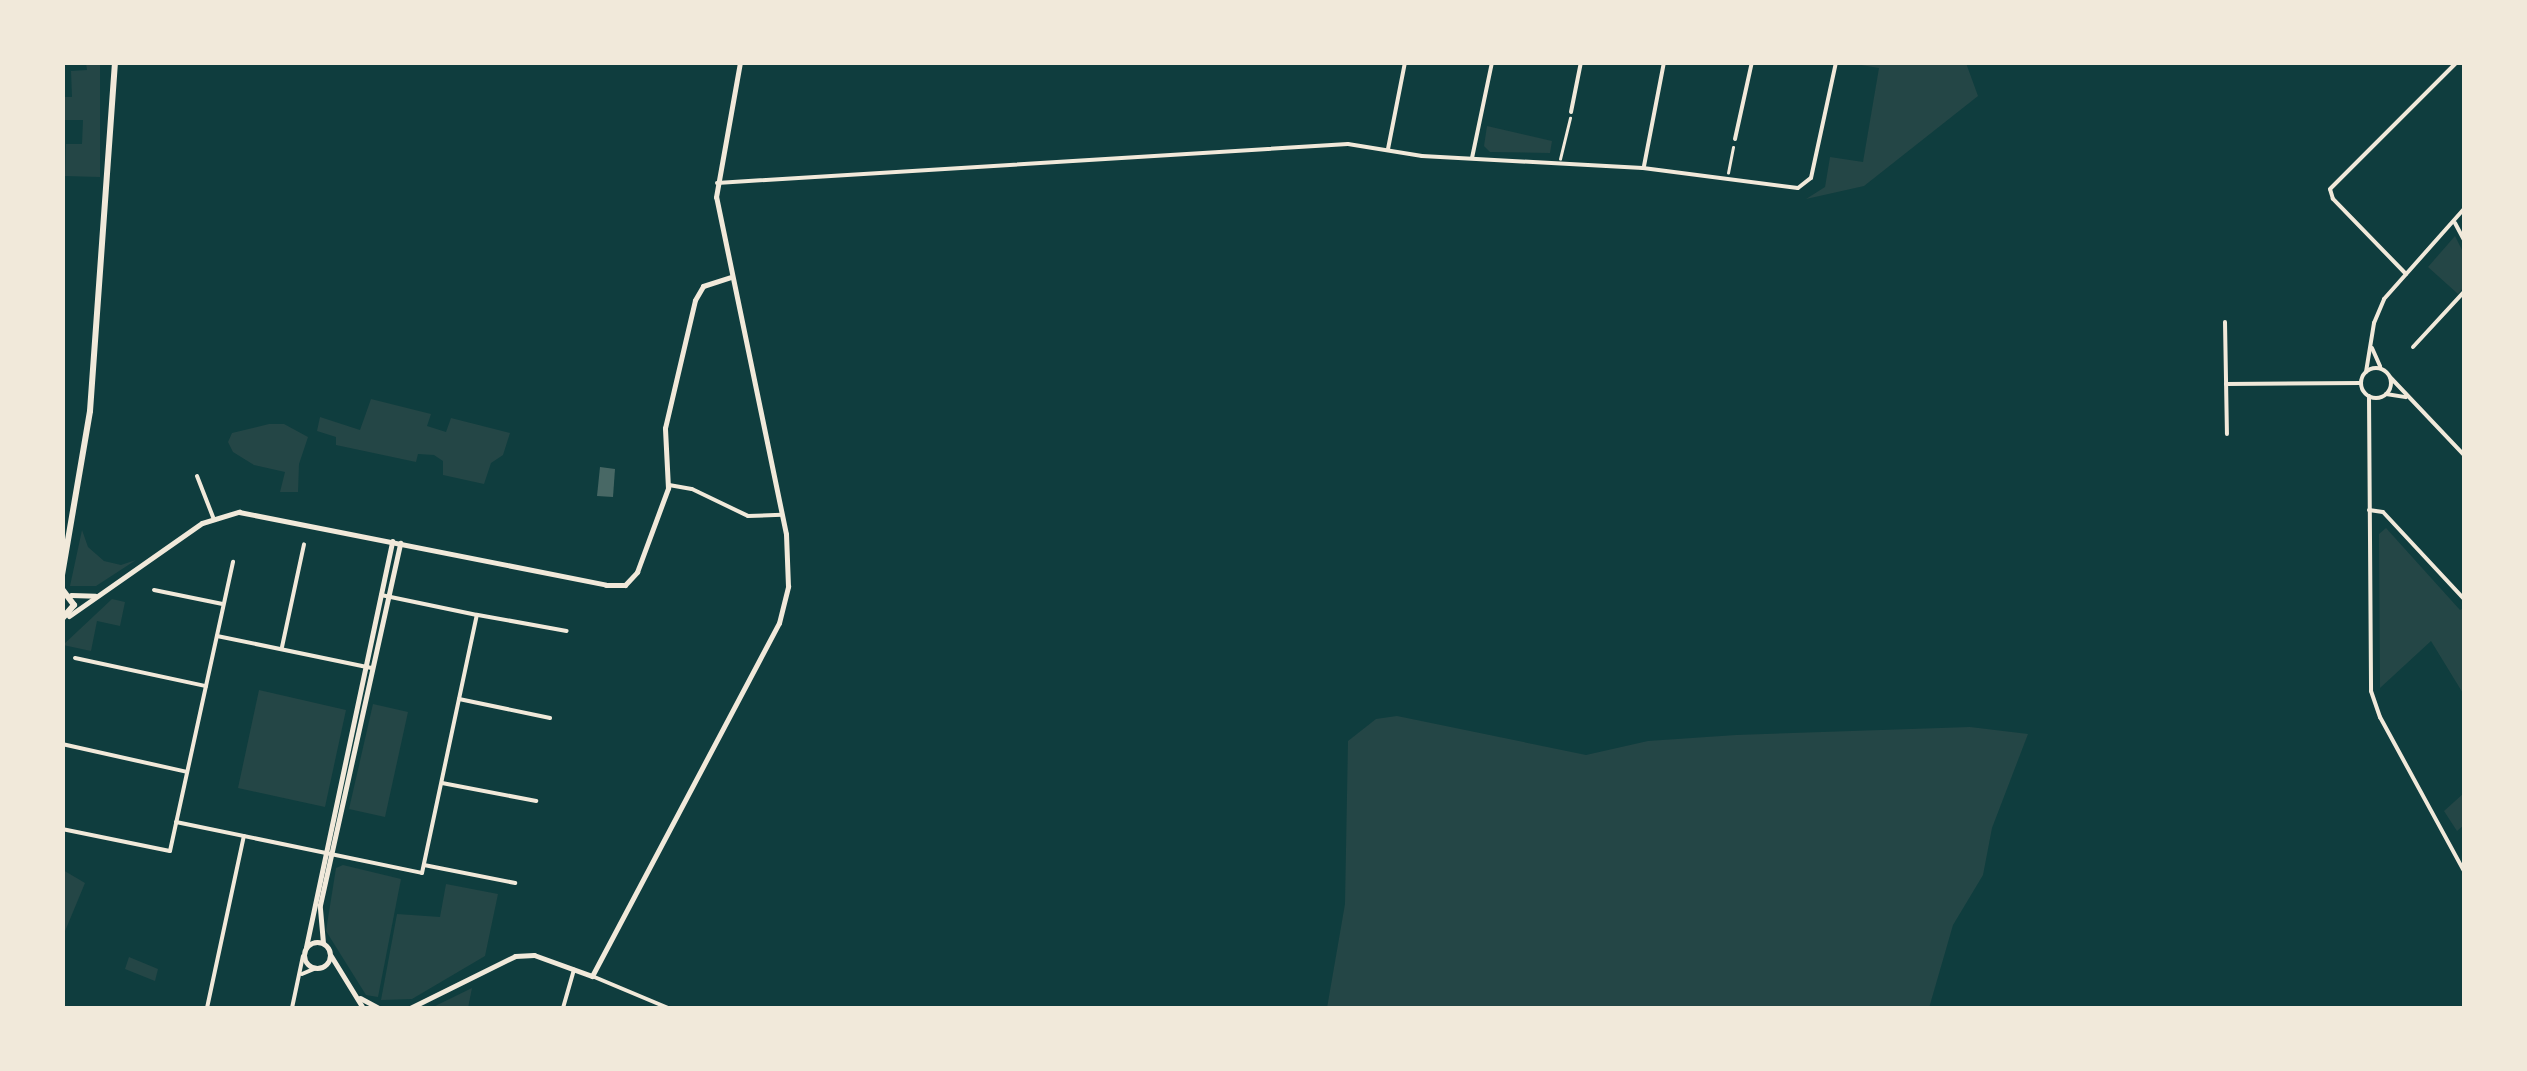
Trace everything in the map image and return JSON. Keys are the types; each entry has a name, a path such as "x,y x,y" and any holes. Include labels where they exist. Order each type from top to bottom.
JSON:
{"main road":[{"path":"62,574 90,411 115,62"},
{"path":"62,589 71,594 74,605 66,618"}],"street":[{"path":"592,976 779,623 788,586 782,514 718,223 716,183 740,62"},
{"path":"1388,148 1404,62"},
{"path":"1472,158 1492,62"},
{"path":"1571,112 1582,62"},
{"path":"1643,168 1664,62"},
{"path":"1735,139 1752,62"},
{"path":"716,183 1334,145 1388,148 1412,155 1560,160 1792,188 1808,184 1836,62"},
{"path":"2406,274 2335,201 2330,189 2457,62"},
{"path":"2361,383 2380,306 2464,209"},
{"path":"2454,221 2464,240"},
{"path":"66,618 212,517 254,513 620,586 637,572 668,484 665,428 695,300 703,286 730,277"},
{"path":"2413,348 2464,292"},
{"path":"2224,322 2227,434"},
{"path":"2371,343 2384,370 2464,455"},
{"path":"2366,372 2384,370"},
{"path":"2386,394 2390,377"},
{"path":"2226,384 2361,383"},
{"path":"2361,383 2369,396 2373,701 2464,871"},
{"path":"2369,396 2386,394 2411,399"},
{"path":"197,476 212,517"},
{"path":"668,484 692,489 748,516 782,514"},
{"path":"2369,510 2383,512 2464,599"},
{"path":"292,1008 396,542"},
{"path":"282,649 304,544"},
{"path":"62,829 170,852 233,562"},
{"path":"154,590 224,604"},
{"path":"71,594 88,597 102,592"},
{"path":"384,596 567,631"},
{"path":"176,822 422,873 477,615"},
{"path":"217,636 369,667"},
{"path":"75,658 206,686"},
{"path":"459,699 550,718"},
{"path":"62,744 187,772"},
{"path":"442,782 536,801"},
{"path":"207,1008 244,836"},
{"path":"328,854 319,914 323,943 363,1008"},
{"path":"424,865 515,883"},
{"path":"306,947 314,941 323,943"},
{"path":"298,978 319,968 330,954"},
{"path":"414,1008 515,956 534,954 668,1008"},
{"path":"303,956 307,964 343,979"},
{"path":"563,1008 574,970"},
{"path":"354,993 381,1008"}],"path":[{"path":"1560,160 1571,112"},
{"path":"1727,180 1735,139"}],"shaded area":[{"path":"86,63 100,63 100,177 65,176 66,144 82,144 83,120 63,120 63,97 72,97 71,71 87,70"},
{"path":"1849,63 1966,63 1978,96 1864,186 1806,199 1825,187 1830,157 1863,162 1879,68"},
{"path":"1487,126 1552,141 1550,153 1490,152 1484,146"},
{"path":"2455,236 2464,254 2464,287 2458,294 2428,267"},
{"path":"371,399 431,414 427,426 446,432 451,418 510,433 503,455 491,463 484,484 443,475 443,461 434,455 418,454 416,462 336,445 336,437 317,431 320,417 360,430"},
{"path":"284,424 308,437 299,464 298,492 280,492 285,472 254,465 233,452 228,442 232,433"},
{"path":"2386,528 2460,610 2464,608 2464,695 2431,641 2380,688 2379,534"},
{"path":"82,530 88,547 104,561 121,565 136,560 96,586 70,586"},
{"path":"112,599 125,602 120,626 97,621 91,651 63,645"},
{"path":"259,690 346,710 325,807 238,788"},
{"path":"373,704 408,712 385,817 349,809"},
{"path":"1397,716 1586,755 1648,741 1736,735 1970,727 2028,734 1992,828 1983,875 1953,925 1929,1008 1327,1008 1345,904 1348,741 1376,719"},
{"path":"2464,793 2464,825 2457,831 2444,811"},
{"path":"343,865 401,879 378,997 366,995 326,931 336,868"},
{"path":"63,870 85,883 63,936"},
{"path":"446,884 498,894 485,956 412,999 381,1000 397,914 440,917"},
{"path":"129,957 158,969 155,981 125,969"},
{"path":"472,988 468,1008 431,1008"}],"building":[{"path":"600,467 615,469 613,497 597,496"}]}
